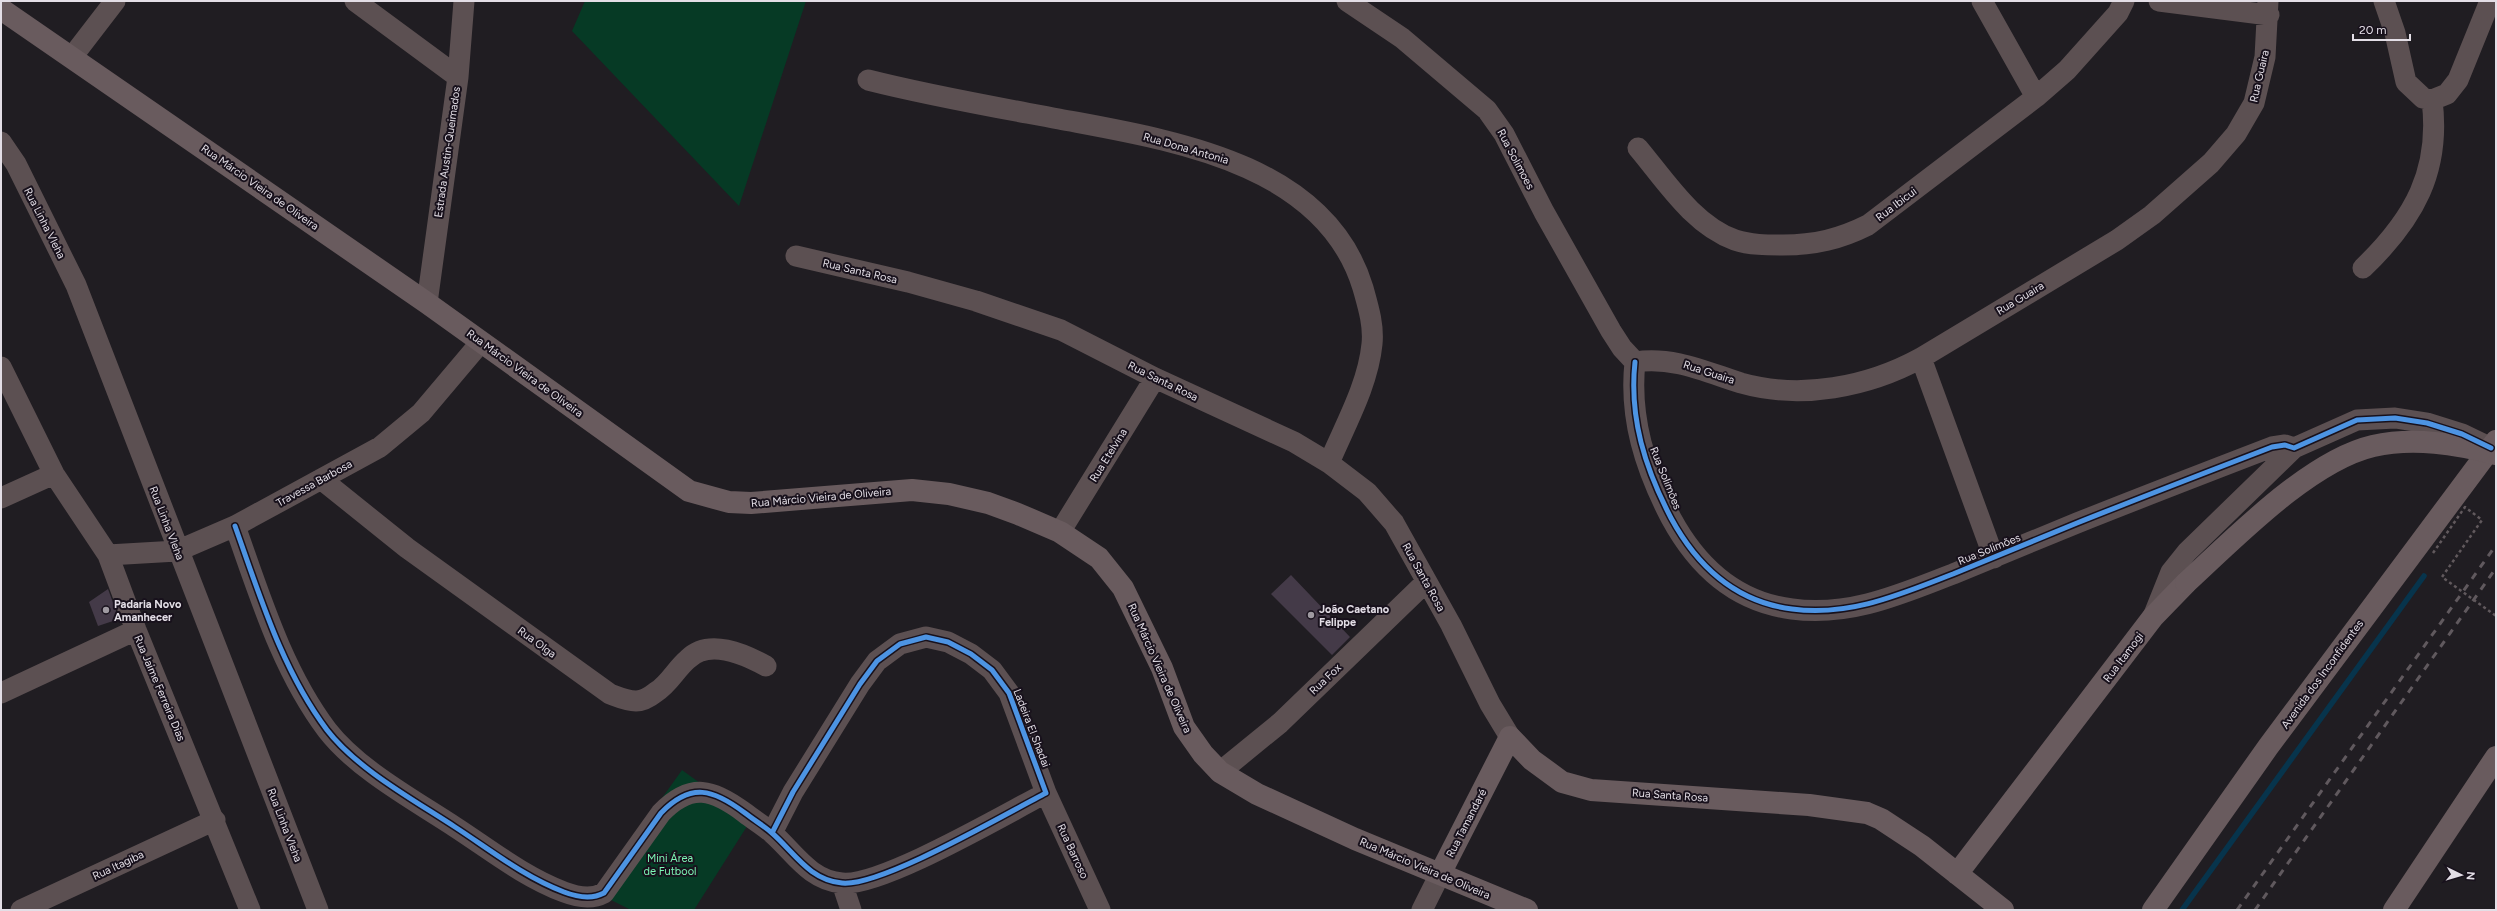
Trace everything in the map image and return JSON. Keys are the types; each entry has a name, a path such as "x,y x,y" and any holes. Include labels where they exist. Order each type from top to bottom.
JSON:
{"main road":[{"name":"Rua Márcio Vieira de Oliveira","path":"1,8 427,303 689,491 708,498 729,502 751,503 912,490 949,494 988,503 1060,532 1099,558 1123,588 1162,668 1184,727 1203,754 1220,772 1257,794 1440,874 1527,910"},
{"path":"2153,617 2186,583 2272,505 2317,472 2360,450 2391,443 2421,442 2494,448"},
{"name":"Avenida dos Inconfidentes","path":"2153,910 2389,583 2494,448"},
{"name":"Rua Itamogi","path":"1957,874 2153,617"},
{"name":"Rua Santa Rosa","path":"1510,737 1532,760 1562,782 1591,790 1809,805 1866,813 1894,827 2003,910"},
{"name":"Rua Tamandaré","path":"1440,874 1510,737"},
{"path":"2394,910 2496,757"}],"street":[{"path":"72,58 114,1"},
{"path":"355,1 458,77"},
{"name":"Estrada Austin-Queimados","path":"427,303 458,77 464,1"},
{"name":"Rua Solimoes","path":"1347,1 1402,38 1466,90 1487,110 1504,134 1544,212 1611,331 1622,348 1635,362"},
{"path":"1982,1 2036,97"},
{"name":"Rua Ibicui","path":"1638,148 1687,205 1719,233 1736,240 1755,244 1798,245 1823,242 1846,236 1868,225 2036,97 2067,70 2118,13 2124,1"},
{"path":"2159,1 2268,8"},
{"path":"2384,1 2395,33 2406,82 2423,98 2432,100 2447,94 2458,80 2490,1"},
{"name":"Rua Guaira","path":"1635,362 1653,359 1671,360 1743,383 1781,389 1818,390 1856,384 1893,373 1922,358 2117,240 2152,215 2211,163 2236,134 2254,102 2265,57 2268,8"},
{"name":"Rua Dona Antonia","path":"868,80 910,90 1141,135 1198,149 1234,162 1272,181 1312,207 1343,244 1359,276 1369,310 1372,342 1366,376 1329,463"},
{"path":"2364,268 2394,235 2410,213 2421,190 2434,144 2432,100"},
{"name":"Rua Linha Vleha","path":"1,142 16,164 76,285 177,551 318,910"},
{"name":"Rua Santa Rosa","path":"796,256 908,282 983,303 1061,330 1155,378 1294,442 1329,463 1367,492 1394,523 1490,704 1510,737"},
{"name":"Travessa Barbosa","path":"108,556 177,551 235,526 380,446 402,431 421,414 481,342"},
{"path":"1922,358 1994,558"},
{"name":"Rua Solimões","path":"1635,362 1632,388 1637,432 1662,500 1683,539 1705,568 1733,590 1765,603 1792,609 1822,611 1850,609 1878,603 1994,558 2137,499 2272,447 2285,445 2294,448 2357,420 2395,418 2427,423 2462,434 2494,448"},
{"name":"Rua Jaime Ferreira Dias","path":"1,367 54,474 108,556 136,630 215,820 250,910"},
{"name":"Rua Etelvina","path":"1060,532 1155,378"},
{"name":"Rua Itamogi","path":"2153,617 2171,572 2187,552 2294,448"},
{"path":"1,498 54,474"},
{"name":"Rua Olga","path":"321,479 407,548 604,690 622,699 638,701 650,696 663,688 689,657 706,650 724,649 746,655 766,666"},
{"path":"235,526 289,667 328,731 358,760 395,787 529,875 564,892 583,897 596,897 600,895 611,886 661,813 672,801 685,794 700,792 714,794 728,800 772,833 805,867 823,879 842,883 861,882 899,866 1046,793"},
{"name":"Rua Fox","path":"1220,772 1280,723 1426,582"},
{"path":"1,693 136,630"},
{"name":"Ladeira El Shadai","path":"772,833 793,792 843,711 877,661 900,644 926,637 948,642 971,654 992,670 1009,693 1046,793"},
{"name":"Rua Barroso","path":"1046,793 1100,910"},
{"name":"Rua Itagiba","path":"21,910 215,820"},
{"name":"Rua Tamandaré","path":"1422,910 1440,874"},
{"path":"842,883 851,910"}],"path":[{"path":"2433,553 2465,508 2482,520 2442,577 2496,616"}],"green space":[{"path":"585,1 806,1 739,206 572,31"},
{"name":"Mini Área de Futbool","path":"682,770 751,820 694,910 631,910 595,892"}],"building":[{"name":"João Caetano Felippe","path":"1291,575 1350,637 1332,655 1271,594"},
{"name":"Padaria Novo Amanhecer","path":"108,589 119,619 98,626 89,602"}],"waterway":[{"path":"2182,910 2424,576"}],"railway":[{"path":"2237,910 2496,545"},
{"path":"2255,910 2496,568"}],"cycle path":[{"path":"1635,362 1634,403 1641,442 1662,499 1681,535 1706,566 1720,579 1736,590 1753,599 1792,609 1813,611 1834,610 1855,607 1894,596 1953,574 2101,513 2272,447 2285,445 2294,448 2357,420 2395,418 2427,423 2462,434 2491,448"},
{"path":"235,526 263,605 285,658 311,707 339,744 370,771 404,795 521,871 549,886 569,894 589,897 604,893 661,813 672,803 692,793 702,792 712,794 723,799 772,833 811,871 830,881 842,883 860,881 885,874 913,862 974,832 1046,793 1009,693 992,670 971,654 948,642 926,637 900,644 877,661 860,684 793,792 772,833"}],"place":[{"name":"Padaria Novo Amanhecer","path":"106,610"},
{"name":"João Caetano Felippe","path":"1311,615"}]}
